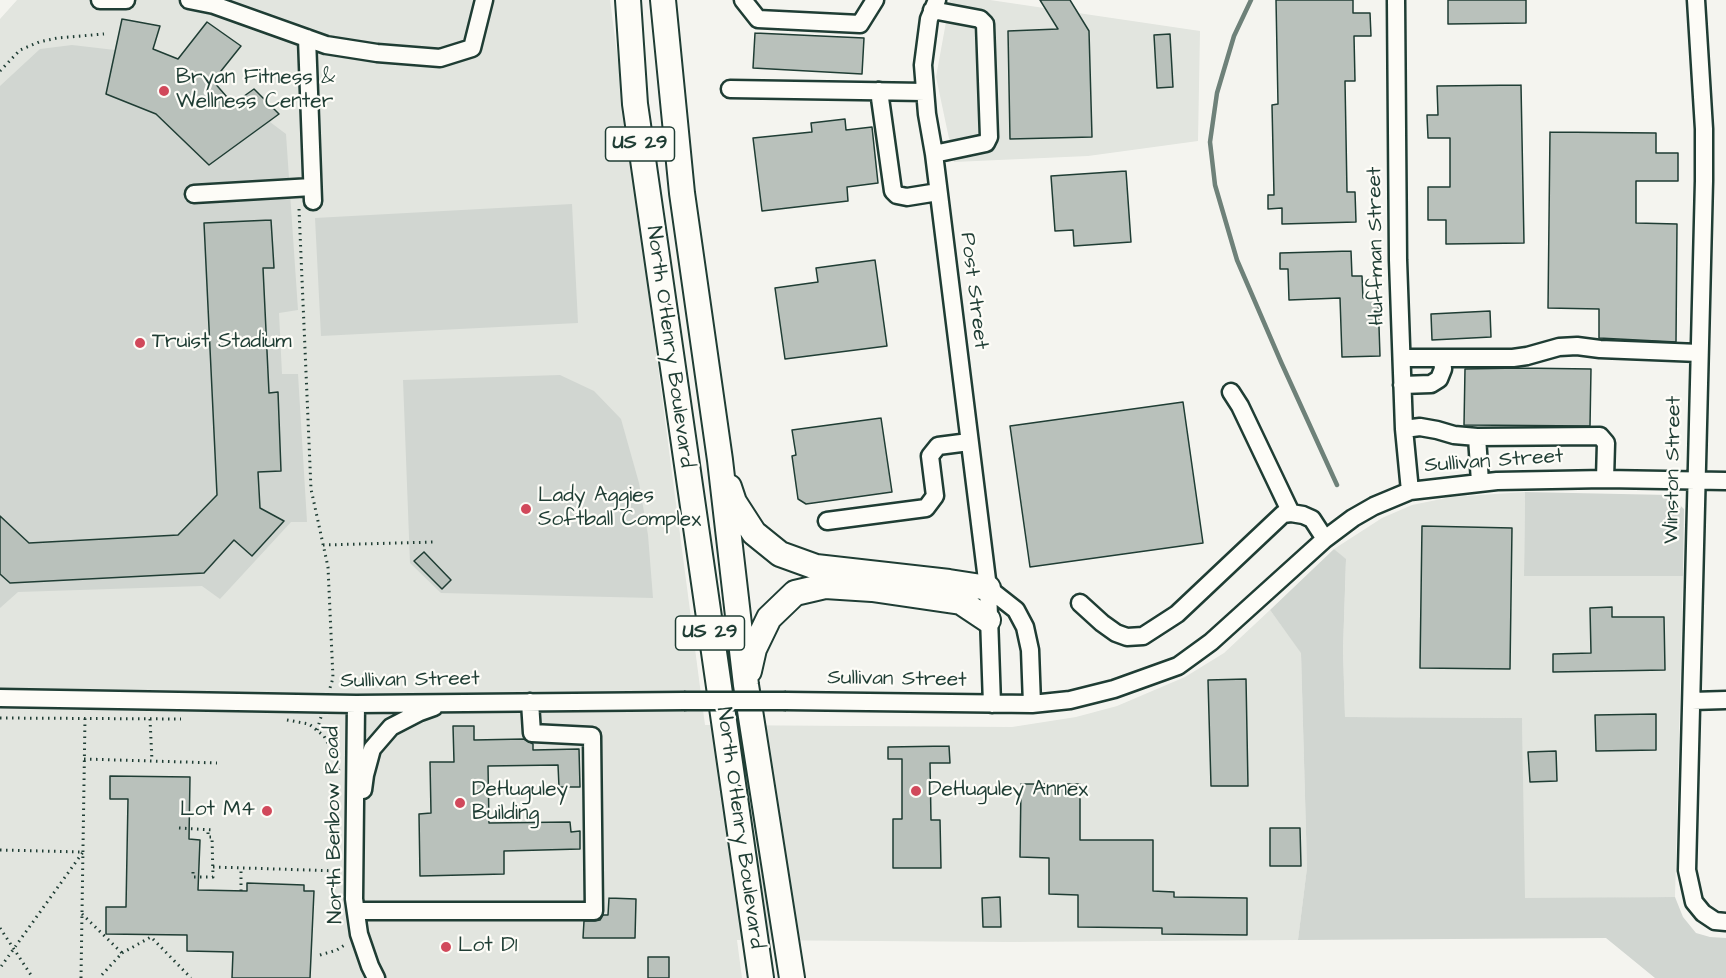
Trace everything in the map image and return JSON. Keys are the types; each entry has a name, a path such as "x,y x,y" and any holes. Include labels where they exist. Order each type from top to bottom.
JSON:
{"highway":[{"name":"North O'Henry Boulevard","path":"628,0 636,116 760,978"},
{"name":"North O'Henry Boulevard","path":"663,0 682,193 720,460 746,685 792,978"},
{"path":"720,460 734,502 754,533 780,554 816,567 987,588"},
{"path":"746,685 754,649 769,618 795,594 825,586 883,591 961,602 988,620"}],"street":[{"path":"100,0 126,0"},
{"path":"189,0 214,5 336,47 440,58 472,48 484,0"},
{"path":"743,0 758,19 860,24 875,0"},
{"name":"Huffman Street","path":"1396,0 1398,260 1404,429 1410,490"},
{"name":"Winston Street","path":"1696,0 1704,129 1688,870 1694,902 1703,913 1715,921 1726,922"},
{"path":"934,5 980,19 985,24 989,137 986,143 934,154"},
{"name":"Post Street","path":"934,5 929,20 922,65 987,588 992,704"},
{"path":"194,194 308,198 307,38"},
{"path":"730,89 925,92"},
{"path":"879,91 893,191 897,195 908,197 938,192"},
{"path":"1402,358 1513,358 1559,347 1577,346 1600,350 1699,353"},
{"path":"1402,385 1431,384 1439,379 1443,369 1442,358"},
{"path":"1231,392 1292,513"},
{"path":"1404,429 1420,428 1477,437 1600,436 1606,443 1605,479"},
{"path":"1477,437 1480,482"},
{"path":"827,521 926,507 935,496 930,456 938,446 969,442"},
{"name":"Sullivan Street","path":"0,698 325,704 786,701 1032,704 1070,700 1114,689 1178,666 1211,642 1325,539 1353,518 1410,490 1480,482 1605,479 1726,481"},
{"path":"1080,603 1116,633 1127,637 1143,636 1177,614 1274,520 1283,514 1304,514 1312,519 1325,539"},
{"path":"987,588 1016,610 1025,627 1030,650 1032,704"},
{"path":"1692,701 1726,700"},
{"path":"356,911 594,911 592,736 532,733 530,702"},
{"path":"355,829 372,749 391,727 444,703"},
{"name":"North Benbow Road","path":"356,704 356,911 359,934 369,966 376,978"}],"path":[{"path":"0,71 20,50 39,42 104,34"},
{"path":"308,198 311,489 328,567 333,678 317,730"},
{"path":"323,545 435,542"},
{"path":"0,718 183,719"},
{"path":"81,978 85,718"},
{"path":"150,718 152,761"},
{"path":"283,719 309,724 324,736 334,754 339,775"},
{"path":"84,759 217,763"},
{"path":"178,828 213,830"},
{"path":"193,872 194,877 213,877 212,837 208,837 208,829"},
{"path":"0,850 83,852"},
{"path":"0,968 83,852"},
{"path":"213,867 342,871 342,881"},
{"path":"241,868 241,891"},
{"path":"82,914 122,953"},
{"path":"0,928 33,978"},
{"path":"99,978 122,953 151,937 191,978"},
{"path":"320,955 337,950 348,943 350,953"}],"shaded area":[{"path":"17,0 610,0 705,725 1012,727 1076,717 1117,706 1185,677 1224,653 1270,610 1301,652 1307,868 1298,940 1011,942 737,940 742,978 0,978 0,19"},
{"path":"950,0 990,0 1200,31 1198,141 1088,156 954,162 936,77"},
{"name":"Truist Stadium","path":"122,19 160,26 153,49 177,59 207,22 241,46 213,82 233,103 254,89 279,114 270,122 286,134 298,310 279,313 282,374 298,374 307,522 291,522 220,599 202,586 18,592 0,608 0,86 40,49 72,45 115,50"},
{"path":"572,204 578,323 321,336 315,218"},
{"name":"Lady Aggies Softball Complex","path":"560,375 594,391 621,419 639,483 648,535 653,598 441,593 410,563 403,380"},
{"path":"1525,492 1524,576 1683,576 1675,897 1524,899 1522,718 1345,717 1343,650 1346,560 1334,549 1382,518 1412,505 1451,497"},
{"path":"1525,492 1669,495 1684,509 1683,576 1524,576"},
{"path":"1334,549 1346,559 1343,650 1345,717 1522,718 1525,898 1675,897 1683,917 1696,933 1726,938 1726,978 1655,978 1606,938 1298,940 1307,868 1301,653 1270,610"}],"building":[{"path":"1040,0 1070,0 1089,31 1092,137 1010,139 1008,31 1058,29"},
{"path":"1276,0 1353,0 1353,13 1370,13 1371,36 1354,36 1355,81 1345,81 1347,192 1355,192 1356,222 1282,224 1282,208 1268,209 1268,195 1274,195 1272,105 1278,104"},
{"path":"1448,0 1526,0 1526,23 1448,24"},
{"name":"Bryan Fitness & Wellness Center","path":"122,19 160,26 153,49 178,59 207,22 241,46 213,81 233,104 254,89 279,114 209,165 156,114 106,94"},
{"path":"755,33 864,38 862,74 753,68"},
{"path":"1170,34 1173,87 1157,88 1154,35"},
{"path":"1521,85 1524,243 1446,244 1446,220 1428,220 1428,187 1450,187 1450,138 1428,138 1427,115 1438,115 1437,86"},
{"path":"845,119 846,130 872,127 878,183 847,187 848,201 762,211 753,138 812,132 811,123"},
{"path":"1550,132 1656,133 1656,153 1678,153 1678,181 1636,181 1636,223 1677,224 1676,342 1599,338 1599,309 1548,308"},
{"path":"1126,171 1131,242 1074,246 1073,230 1055,231 1051,176"},
{"path":"271,220 274,268 263,268 269,393 278,392 281,471 258,472 260,508 284,521 252,556 234,540 204,573 10,583 0,574 0,516 29,543 178,535 217,495 204,223"},
{"path":"1351,251 1352,276 1362,276 1363,298 1378,297 1380,356 1342,357 1340,298 1289,300 1288,269 1280,269 1280,253"},
{"path":"875,260 887,346 785,359 775,288 818,282 816,268"},
{"path":"1490,311 1491,337 1432,340 1431,314"},
{"path":"1465,369 1591,369 1590,426 1464,425"},
{"path":"1183,402 1203,543 1030,567 1010,426"},
{"path":"881,418 892,492 806,504 798,499 792,456 796,455 792,430"},
{"path":"1422,526 1512,528 1510,669 1420,668"},
{"path":"424,552 451,580 442,589 414,561"},
{"path":"1612,607 1612,617 1664,617 1665,670 1553,672 1553,654 1591,653 1590,608"},
{"path":"1246,679 1248,786 1211,786 1208,680"},
{"path":"1656,714 1656,750 1596,751 1595,715"},
{"name":"DeHuguley Building","path":"453,726 474,726 474,740 524,739 533,744 533,750 579,749 580,787 559,787 558,765 488,766 489,823 570,822 571,832 580,831 580,849 504,851 504,874 420,876 419,814 431,813 430,762 454,762"},
{"name":"DeHuguley Annex","path":"949,746 950,763 930,763 931,820 940,820 941,868 893,868 893,819 902,819 902,759 888,759 888,747"},
{"path":"1556,751 1557,781 1530,782 1528,752"},
{"path":"110,776 190,777 189,839 200,840 198,890 247,891 247,883 304,885 304,891 314,891 310,978 232,978 233,952 187,951 187,935 106,934 106,907 126,907 128,799 110,799"},
{"path":"1021,784 1080,784 1080,840 1153,840 1153,891 1174,892 1174,897 1247,898 1247,935 1162,934 1162,928 1078,927 1078,895 1049,894 1049,858 1020,857"},
{"path":"1270,828 1300,828 1301,866 1270,866"},
{"path":"1000,897 1001,927 983,927 982,898"},
{"path":"609,898 636,899 635,938 583,938 584,921 600,920 603,915 608,915"},
{"path":"648,957 669,957 669,978 648,978"}],"waterway":[{"path":"1251,0 1234,36 1217,93 1210,142 1215,185 1237,260 1337,485"}],"place":[{"name":"Bryan Fitness & Wellness Center","path":"164,91"},
{"name":"Truist Stadium","path":"140,343"},
{"name":"Lady Aggies Softball Complex","path":"526,509"},
{"name":"DeHuguley Annex","path":"916,791"},
{"name":"DeHuguley Building","path":"460,803"},
{"name":"Lot M4","path":"267,811"},
{"name":"Lot D1","path":"446,947"}]}
